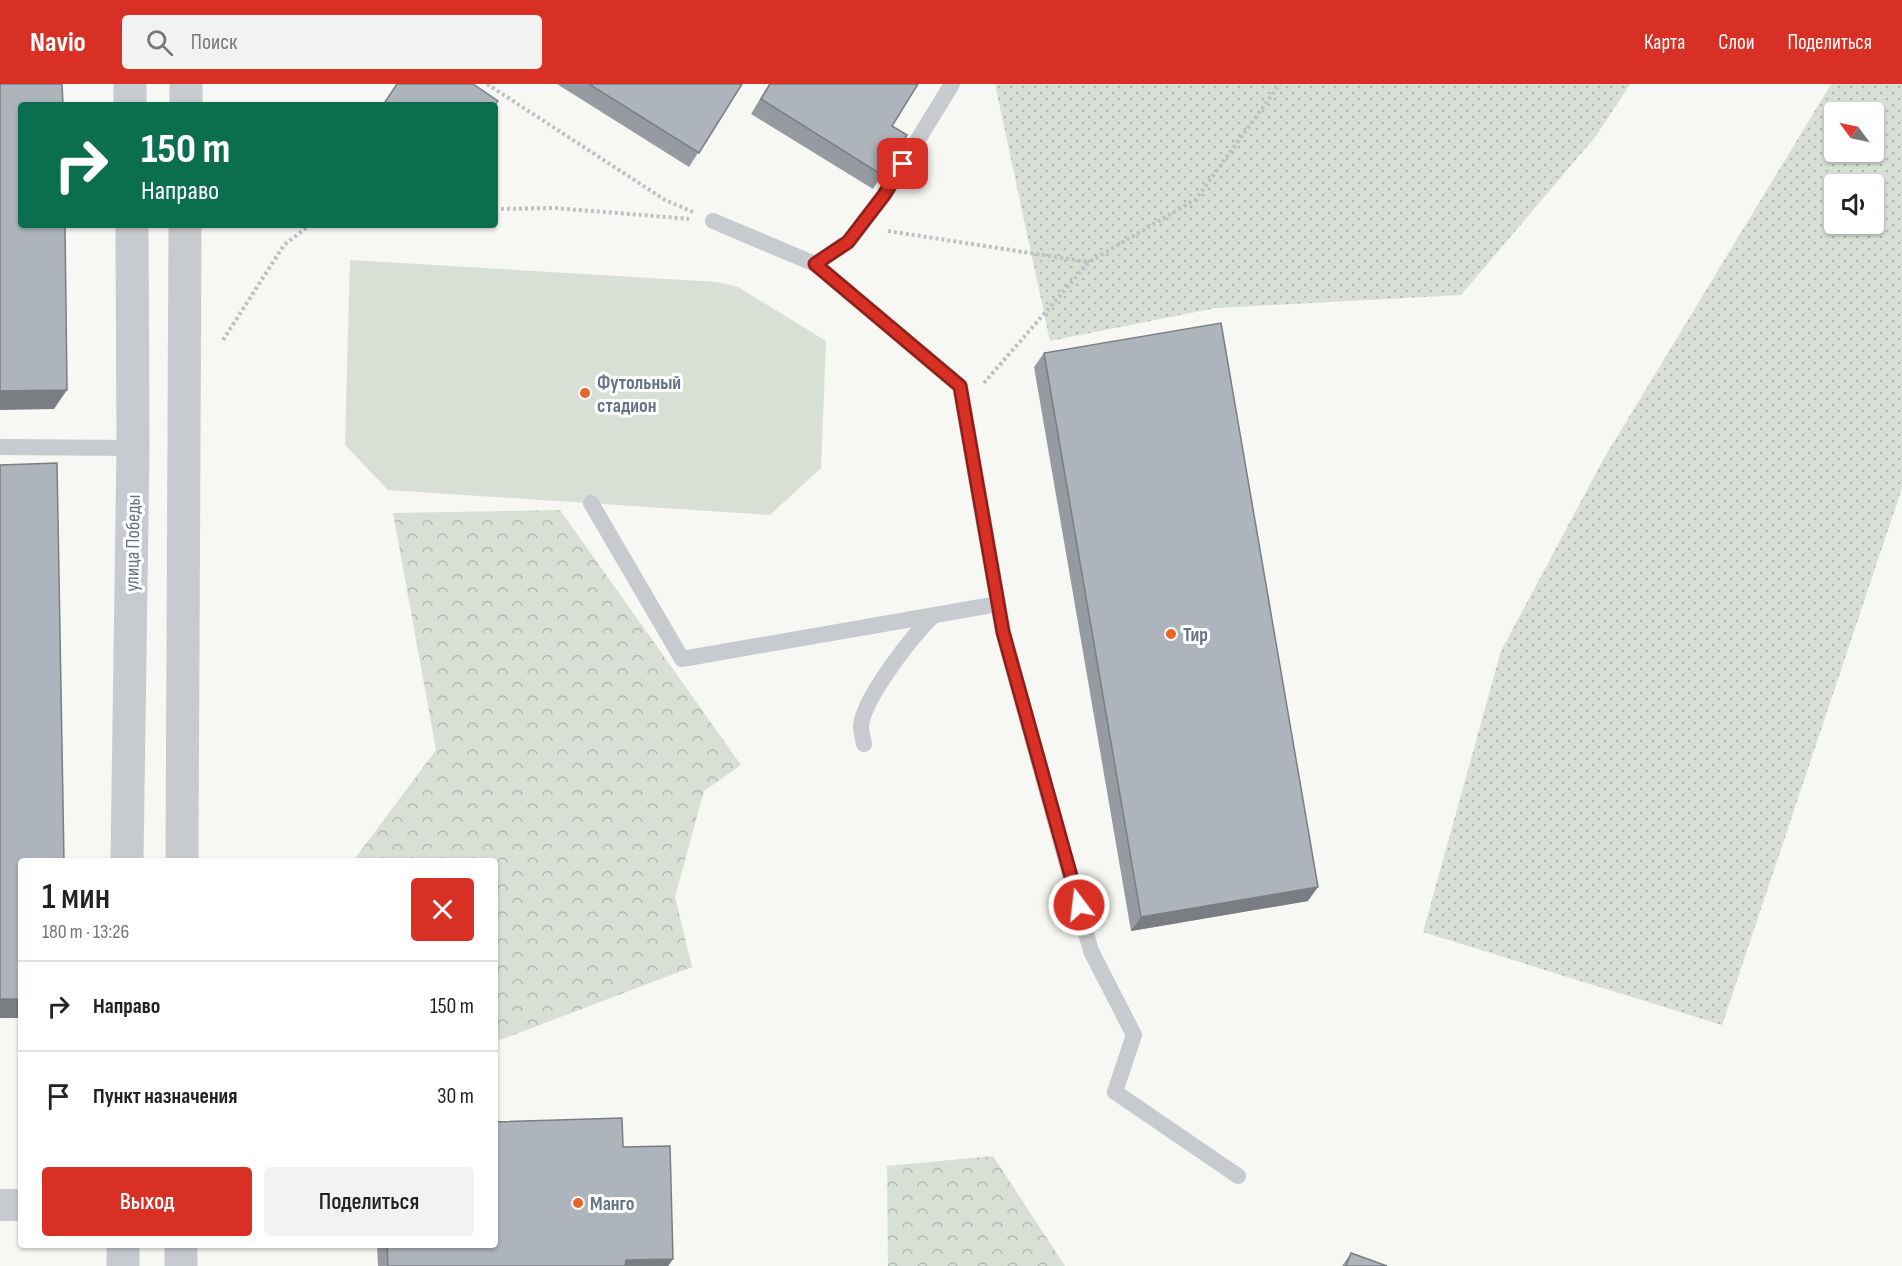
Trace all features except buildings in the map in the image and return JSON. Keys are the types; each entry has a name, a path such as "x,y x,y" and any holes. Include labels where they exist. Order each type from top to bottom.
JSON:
{"street":[{"path":"130,84 130,102"},
{"path":"186,84 186,102"},
{"name":"улица Победы","path":"127,858 133,448 132,228"},
{"path":"182,858 185,228"},
{"path":"0,1205 18,1205"},
{"path":"123,1248 123,1266"},
{"path":"181,1248 181,1266"}],"lane":[{"path":"815,264 848,242 884,195 952,84"},
{"path":"713,221 815,264 960,386 1003,632 1091,951 1134,1035 1115,1092 1238,1176"},
{"path":"0,447 133,448"},
{"path":"591,503 682,659 998,604"},
{"path":"864,744 861,725 874,694 918,630 934,615"}],"path":[{"path":"488,84 665,200 713,221"},
{"path":"964,406 1089,262 1197,199 1280,84"},
{"path":"498,209 556,208 713,221"},
{"path":"860,226 1089,262"},
{"path":"223,340 284,245 306,228"}],"green space":[{"path":"995,84 1630,84 1596,136 1461,295 1216,308 1050,341"},
{"path":"1831,84 1902,84 1902,488 1722,1025 1423,932 1501,651 1603,460"},
{"name":"Футольный стадион","path":"350,260 717,282 738,287 826,341 821,468 770,515 388,490 345,445"},
{"path":"560,510 741,765 704,791 675,897 692,967 498,1041 498,858 355,858 436,750 393,513"},
{"path":"993,1156 1065,1266 888,1266 887,1166"}],"place":[{"name":"Футольный стадион","path":"585,393"},
{"name":"Тир","path":"1171,634"},
{"name":"Манго","path":"578,1203"}],"route":[{"path":"903,164 884,195 848,242 815,264 960,386 1003,632 1079,905"}]}
